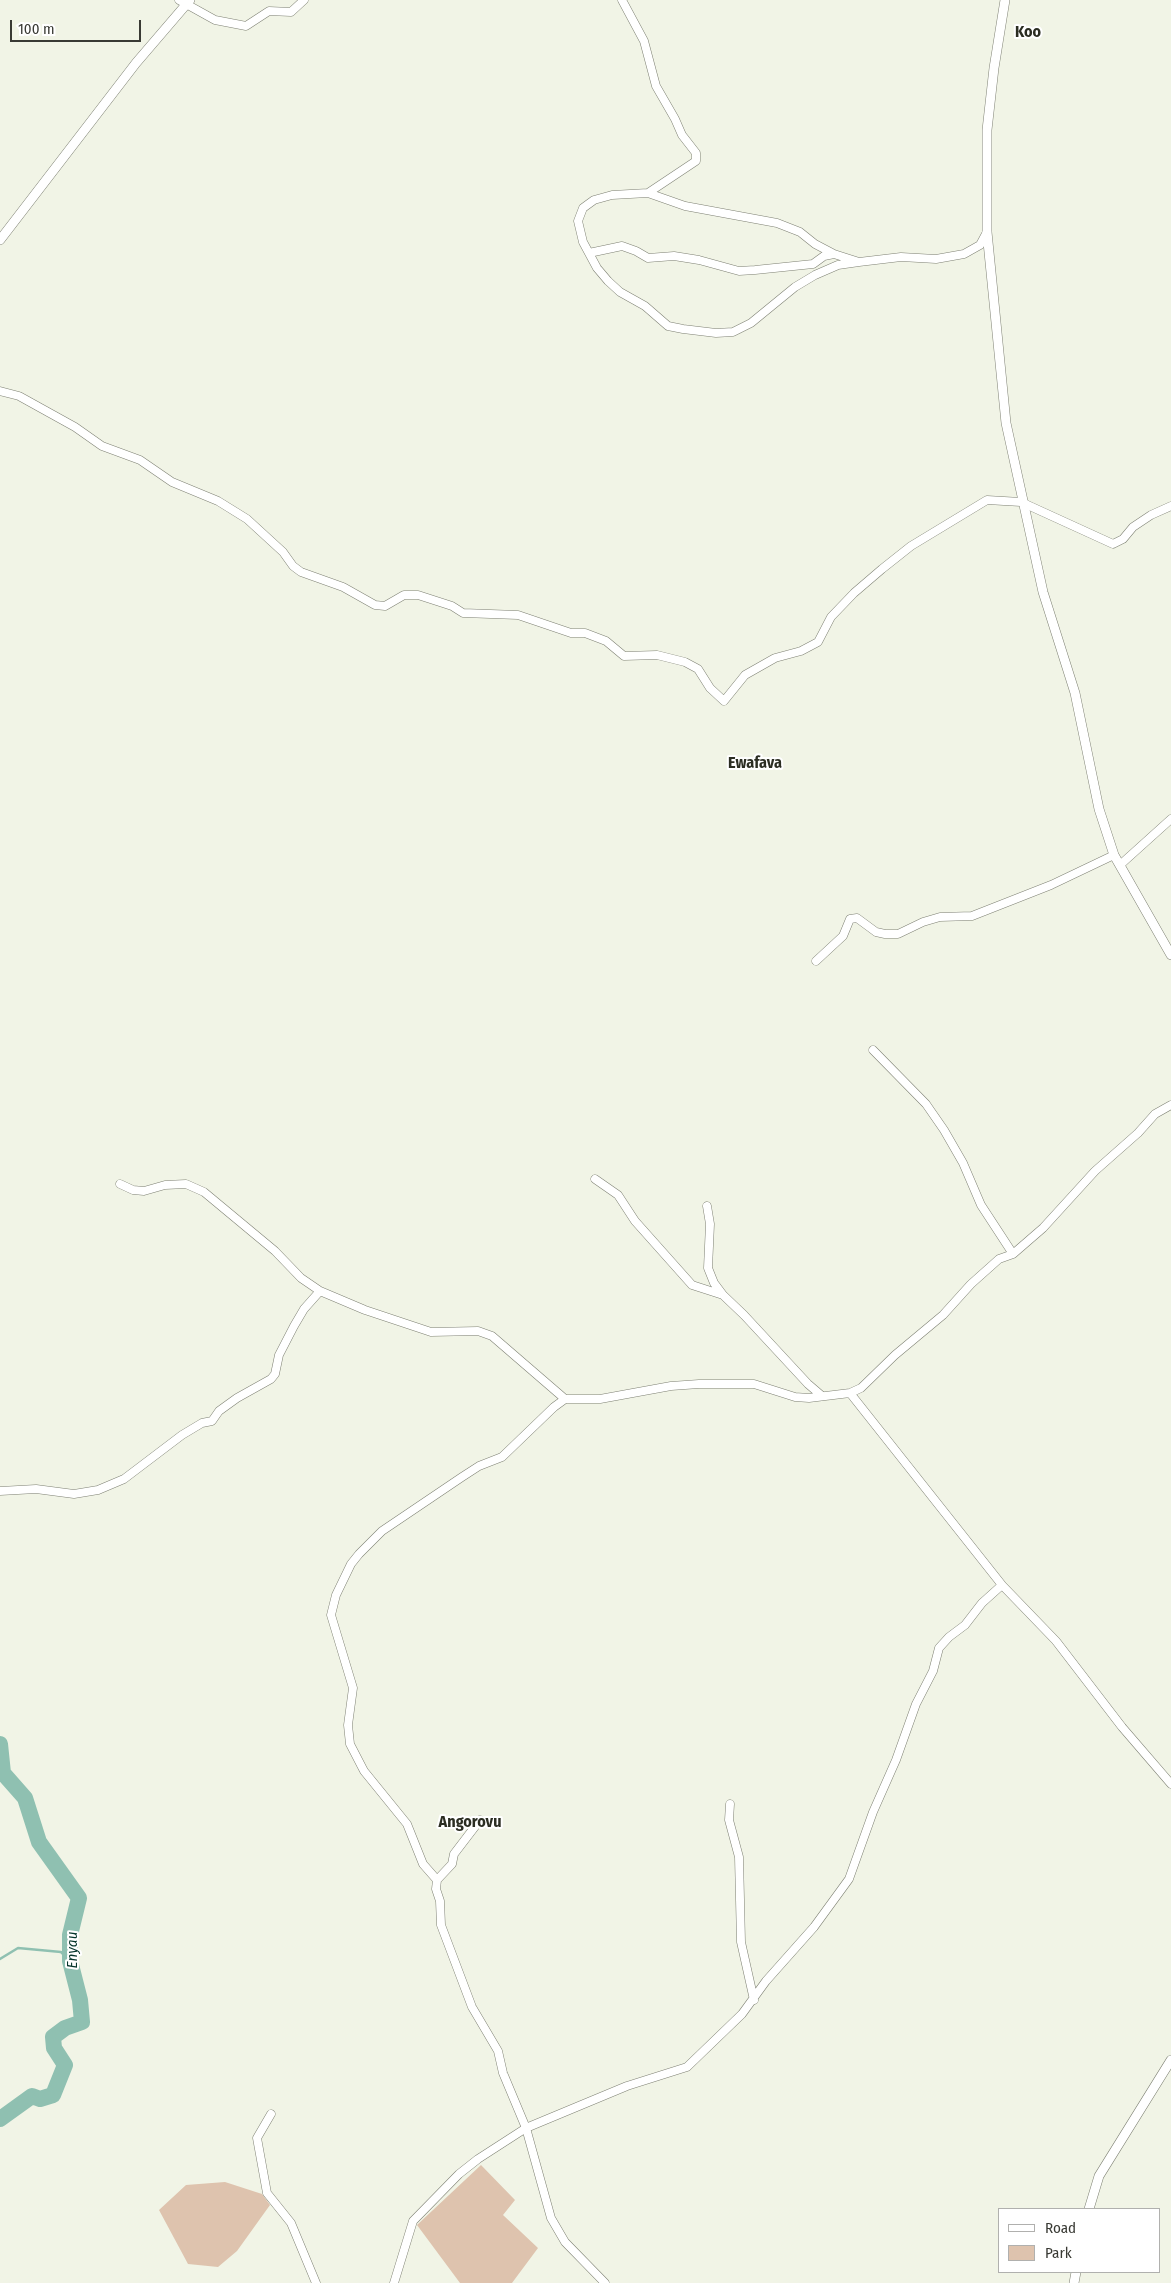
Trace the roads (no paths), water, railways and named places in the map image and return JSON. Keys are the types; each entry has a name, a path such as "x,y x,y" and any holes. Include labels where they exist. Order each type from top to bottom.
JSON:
{"street":[{"path":"0,240 185,1 215,20 246,26 269,11 291,12 304,0"},
{"path":"622,0 644,41 656,86 682,135 696,153 696,161 648,193"},
{"path":"1006,0 994,68 987,130 987,232 1006,423 1021,502 1043,592 1075,693 1099,809 1114,855 1128,883 1171,955"},
{"path":"859,262 834,254 815,244 800,232 777,223 685,206 648,193 612,195 594,200 583,208 578,222 583,242 597,268 620,292 646,306 668,326 716,333 733,332 751,323 795,288 816,275 838,265 901,257 936,258 964,254 980,245 987,232"},
{"path":"589,253 622,246 648,258 674,256 699,260 739,271 813,264 824,256 834,254"},
{"path":"0,391 19,396 75,427 102,446 123,452 140,460 172,482 218,501 254,526 284,552 298,571 343,587 375,605 385,606 404,595 418,595 452,606 463,613 518,615 571,633 585,633 606,641 624,656 657,655 685,662 698,669 710,688 724,701 745,676 775,658 801,651 818,642 831,618 854,593 911,546 987,500 1021,502 1113,544 1123,539 1133,527 1151,515 1171,506"},
{"path":"1120,865 1171,819"},
{"path":"816,961 843,936 850,919 857,918 876,932 898,934 923,922 940,917 972,916 1051,885 1114,855"},
{"path":"873,1050 926,1104 944,1130 963,1163 981,1206 1013,1254"},
{"path":"437,1880 424,1864 407,1824 364,1771 350,1744 348,1725 353,1688 331,1615 333,1603 351,1564 382,1532 473,1470 502,1457 554,1407 565,1399 600,1400 670,1386 744,1383 754,1384 795,1397 850,1393 861,1388 895,1355 943,1315 999,1259 1013,1254 1043,1228 1095,1171 1138,1133 1155,1114 1171,1104"},
{"path":"595,1179 618,1195 635,1222 692,1286 723,1295"},
{"path":"120,1184 133,1190 144,1191 165,1184 186,1184 204,1192 275,1251 301,1278 320,1291 364,1310 431,1332 478,1331 492,1336 565,1399"},
{"path":"707,1206 710,1224 708,1274 723,1295 808,1384 822,1396"},
{"path":"0,1491 36,1489 74,1494 98,1490 124,1479 182,1435 202,1423 212,1422 219,1411 237,1398 271,1379 276,1374 279,1355 294,1326 304,1309 320,1291"},
{"path":"850,1393 1002,1585 1056,1641 1122,1727 1171,1784"},
{"path":"394,2283 413,2221 459,2174 492,2148 526,2128 627,2086 687,2067 754,2000 766,1981 814,1926 849,1879 873,1812 896,1760 916,1704 933,1671 939,1648 949,1637 965,1626 982,1603 1002,1585"},
{"path":"730,1804 729,1820 739,1857 741,1942 754,2000"},
{"path":"480,1820 454,1854 452,1864 437,1880 436,1889 440,1901 442,1925 472,2008 498,2051 503,2073 526,2128 551,2218 565,2242 605,2283"},
{"path":"1089,2208 1099,2176 1171,2060"},
{"path":"271,2114 257,2138 267,2193 291,2223 316,2283"}],"waterway":[{"name":"Enyau","path":"0,1744 3,1773 25,1798 39,1842 79,1898 70,1935 70,1961 80,2000 82,2022 65,2028 53,2037 54,2048 65,2065 53,2095 40,2099 32,2096 0,2119"},
{"path":"0,1959 18,1948 61,1952 70,1961"}],"district":[{"name":"Koo","path":"1028,33"},
{"name":"Ewafava","path":"755,764"},
{"name":"Angorovu","path":"470,1823"}]}
